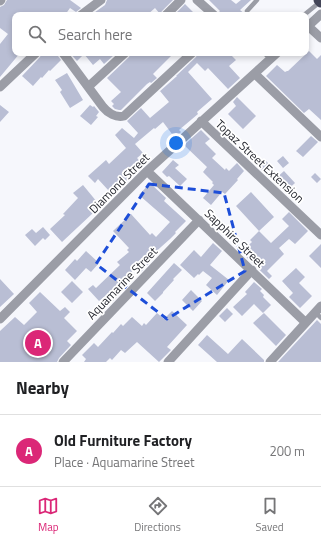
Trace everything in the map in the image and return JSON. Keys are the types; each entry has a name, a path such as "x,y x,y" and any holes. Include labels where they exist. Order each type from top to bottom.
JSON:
{"street":[{"path":"85,12 101,0"},
{"path":"169,12 181,0"},
{"path":"197,0 211,12"},
{"path":"309,25 321,14"},
{"path":"309,29 321,38"},
{"path":"0,87 33,56"},
{"path":"65,56 102,107 107,112 120,117 124,116 189,56"},
{"path":"88,87 122,56"},
{"name":"Diamond Street","path":"0,319 147,171 255,74 270,56"},
{"path":"255,74 321,137"},
{"name":"Topaz Street Extension","path":"201,122 321,235"},
{"name":"Sapphire Street","path":"147,171 305,322"},
{"name":"Aquamarine Street","path":"63,362 199,220"},
{"path":"168,362 252,270"},
{"path":"270,362 305,322 319,312"}],"lane":[{"path":"247,11 257,0"},
{"path":"307,12 320,1"}],"highlighted area":[{"path":"149,184 224,193 245,271 167,319 96,264"}],"building":[{"path":"7,0 70,0 81,8 76,12 70,8 67,12 12,12 12,56 18,56 0,77 0,44 8,34 0,28 0,7 4,5"},
{"path":"107,0 173,0 161,12 158,12 155,8 150,12 95,12 105,5"},
{"path":"209,0 231,0 236,4 241,0 251,0 240,10 242,12 219,12 220,11"},
{"path":"185,4 193,12 177,12"},
{"path":"309,51 317,59 321,55 321,120 309,109 304,113 266,76 277,65 285,72 304,56 309,56"},
{"path":"58,56 61,60 33,86 22,76 40,57"},
{"path":"73,56 82,56 77,61"},
{"path":"86,56 113,56 104,64 100,59 93,65"},
{"path":"171,56 153,74 157,78 151,83 150,82 147,84 121,110 119,110 112,106 114,104 111,101 121,92 107,78 129,57"},
{"path":"196,56 232,56 236,60 229,66 240,78 228,89 208,68 205,71 197,63 188,72 212,99 197,112 198,114 179,130 181,132 175,138 163,122 135,144 143,153 137,158 143,164 126,181 124,178 109,191 98,179 95,183 88,176 106,160 109,164 126,148 115,135 122,128 134,138 138,133 127,121 141,108 150,118 169,102 160,91"},
{"path":"67,73 83,100 70,108 60,92 62,90 55,80"},
{"path":"237,97 256,116 243,129 228,114 236,106 233,102"},
{"path":"0,105 9,112 0,122"},
{"path":"90,105 93,107 94,106 99,112 96,116 98,117 91,125 80,116"},
{"path":"201,130 210,139 205,143 216,154 212,158 225,170 226,168 229,171 237,163 244,171 225,194 222,192 211,205 203,198 214,185 203,172 207,167 184,145"},
{"path":"311,136 318,142 303,157 296,151"},
{"path":"283,156 289,163 283,168 277,161"},
{"path":"264,159 269,164 262,170 258,165"},
{"path":"173,160 179,165 175,168 187,179 180,186 162,172"},
{"path":"284,171 295,183 285,192 273,181"},
{"path":"315,173 321,179 317,183 311,177"},
{"path":"150,183 166,198 164,201 186,221 170,239 152,255 154,258 140,273 136,268 123,279 125,281 113,292 117,297 112,302 107,296 99,301 88,289 93,285 96,288 120,265 117,262 129,252 127,250 129,248 113,231 131,214 150,235 152,233 156,237 170,222 139,195"},
{"path":"83,185 97,202 108,192 112,197 95,215 93,213 62,242 50,229 65,215 63,214 78,198 73,193"},
{"path":"251,192 274,217 259,231 236,206"},
{"path":"289,212 308,231 295,244 289,239 279,248 284,254 267,271 272,276 269,279 241,252 252,242 250,240 259,231 271,243 289,226 282,219"},
{"path":"43,227 50,235 45,240 43,238 35,246 25,235 32,229 36,233"},
{"path":"213,243 222,251 210,265 229,280 217,295 206,285 212,278 203,271 194,278 180,265 194,250 201,257"},
{"path":"321,244 321,268 309,256"},
{"path":"86,251 99,263 91,272 86,268 75,280 65,270 75,259 77,261"},
{"path":"174,263 182,270 155,301 147,293"},
{"path":"296,268 305,277 299,283 312,296 300,308 289,297 293,293 282,281"},
{"path":"0,279 14,294 0,307"},
{"path":"72,281 83,292 72,303 61,292"},
{"path":"254,282 262,289 260,291 264,295 263,297 271,305 263,313 254,304 242,316 233,307 247,294 245,292"},
{"path":"191,290 202,301 193,311 182,300"},
{"path":"40,292 60,311 65,307 70,312 64,318 77,331 67,341 71,345 57,362 0,362 0,331 15,317 24,325 37,312 29,303"},
{"path":"227,308 233,314 225,322 219,316"},
{"path":"172,311 187,325 167,347 171,350 159,362 137,342 125,353 121,350 112,360 110,358 106,362 84,362 86,359 82,355 94,343 98,347 121,324 123,326 132,317 142,326 144,323 146,325 157,313 164,319"},
{"path":"264,313 286,335 276,346 253,323"},
{"path":"317,320 321,324 321,362 278,362"},
{"path":"207,335 228,354 242,339 264,360 264,362 217,362 198,345"}],"place":[{"name":"Old Furniture Factory","path":"38,343"}]}
